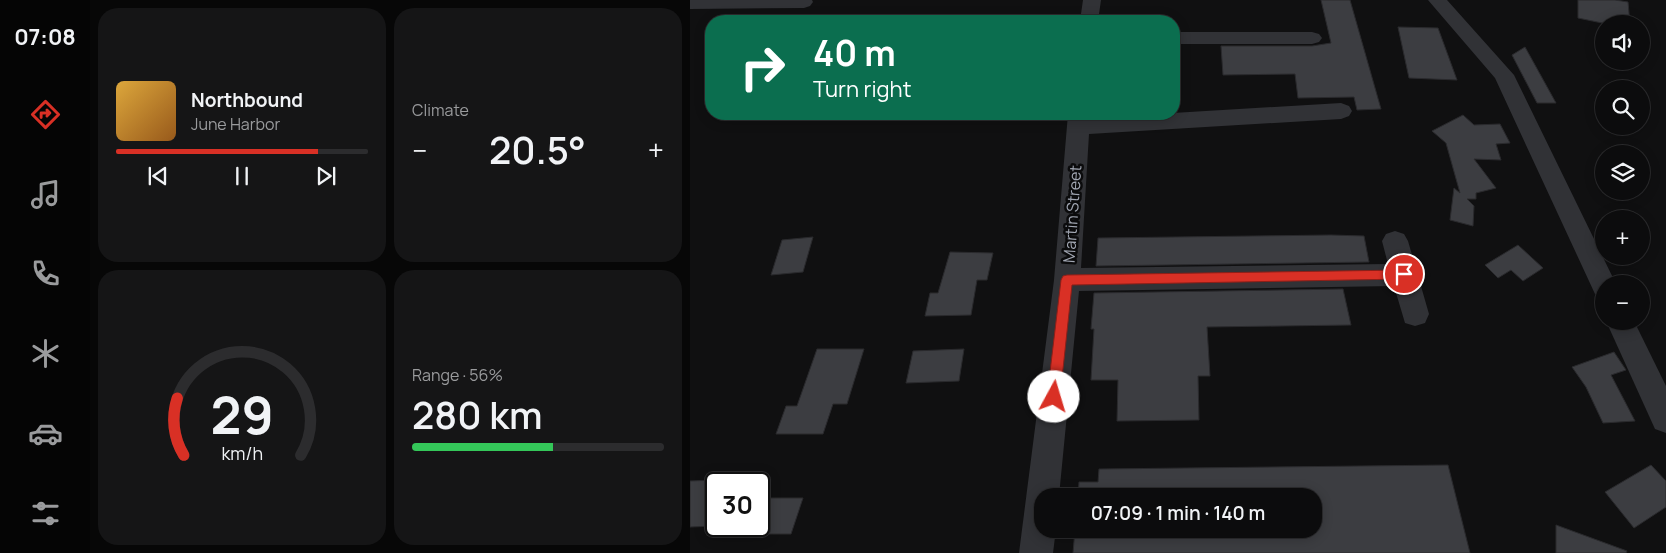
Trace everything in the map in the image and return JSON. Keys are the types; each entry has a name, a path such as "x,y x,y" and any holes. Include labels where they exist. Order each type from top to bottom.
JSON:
{"street":[{"path":"1090,15 1092,0"},
{"path":"1437,0 1504,75 1599,275"},
{"path":"690,3 804,2"},
{"path":"1180,38 1312,38"},
{"path":"1180,117 1341,111"},
{"name":"Martin Street","path":"1036,553 1067,280 1079,120"},
{"path":"1395,241 1416,314"},
{"path":"1067,280 1404,274"},
{"path":"1624,330 1666,418"}],"building":[{"path":"1321,0 1350,0 1381,109 1357,110 1354,97 1298,98 1295,74 1223,75 1221,46 1312,46 1331,43"},
{"path":"1578,0 1628,2 1629,15 1595,15 1595,22 1578,18"},
{"path":"1398,27 1438,28 1457,80 1409,78"},
{"path":"1525,47 1556,103 1537,103 1512,55"},
{"path":"1463,115 1474,125 1500,124 1510,143 1496,144 1501,160 1474,159 1496,188 1476,193 1476,199 1467,199 1474,206 1473,226 1450,220 1454,188 1460,193 1446,143 1432,131"},
{"path":"1364,236 1369,262 1096,266 1098,238"},
{"path":"813,237 803,272 771,275 782,240"},
{"path":"1518,245 1543,268 1523,281 1511,270 1498,278 1485,265"},
{"path":"950,252 993,253 987,280 977,280 971,315 925,316 930,293 938,293"},
{"path":"1343,289 1351,325 1207,327 1210,376 1198,376 1199,420 1117,421 1118,380 1091,380 1094,329 1091,329 1094,293"},
{"path":"817,349 864,349 847,404 833,404 823,434 776,434 786,406 797,406"},
{"path":"964,349 959,381 906,383 913,351"},
{"path":"1614,352 1626,370 1611,375 1635,421 1603,423 1586,387 1572,367"},
{"path":"1448,465 1470,553 1073,553 1074,538 1322,538 1322,488 1079,488 1079,482 1098,482 1099,469"},
{"path":"1651,465 1666,481 1666,507 1634,528 1605,492"},
{"path":"705,480 705,526 690,527 690,481"},
{"path":"770,498 803,498 791,534 770,534"},
{"path":"1556,525 1627,551 1626,553 1556,553"}],"route":[{"path":"1054,397 1067,280 1404,274"}]}
